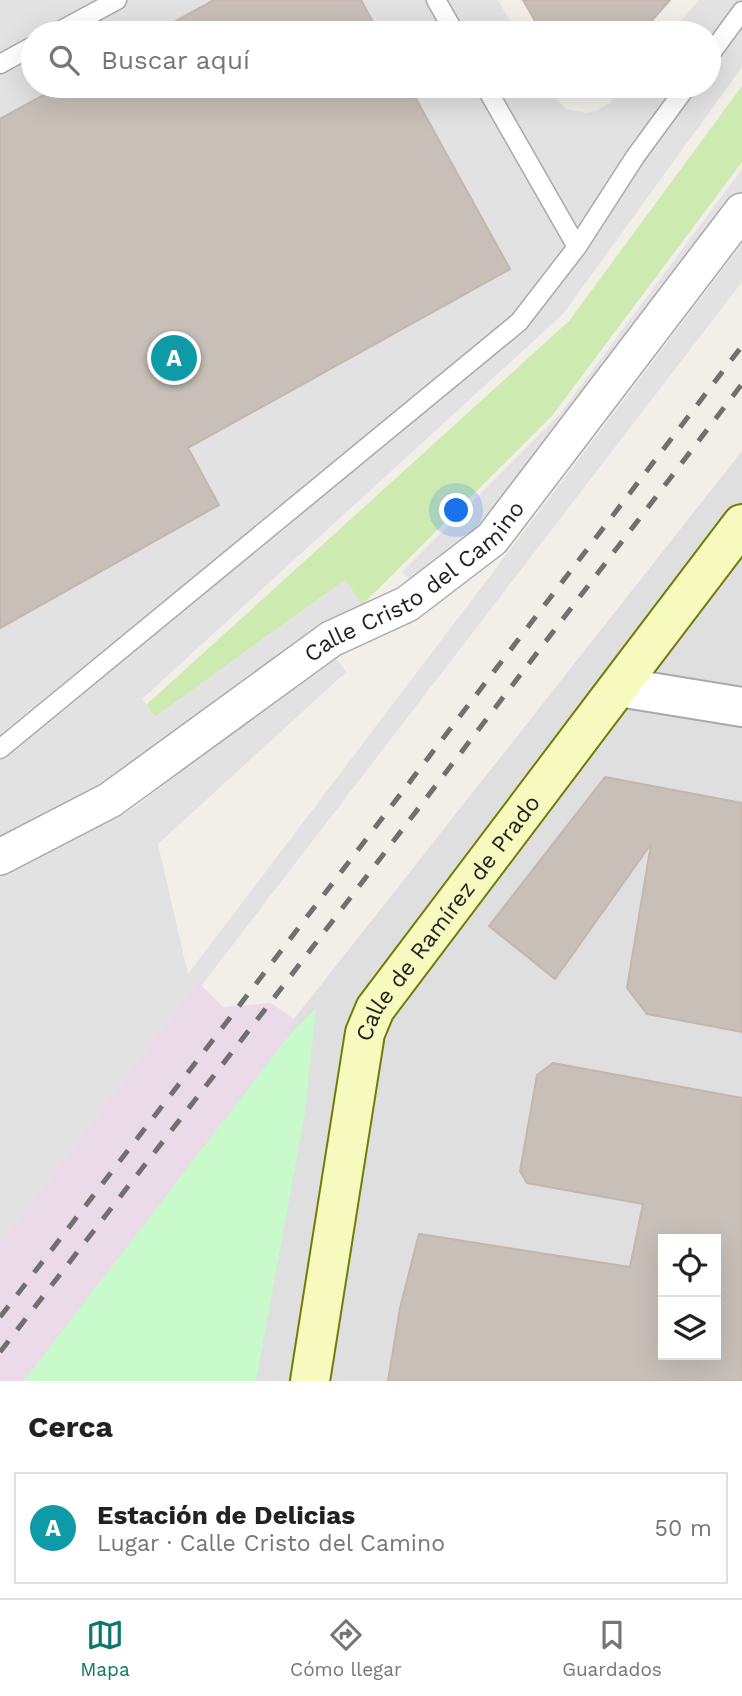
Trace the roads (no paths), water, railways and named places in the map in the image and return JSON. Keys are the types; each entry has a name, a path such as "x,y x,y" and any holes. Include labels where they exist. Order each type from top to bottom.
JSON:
{"main road":[{"name":"Calle de Ramírez de Prado","path":"310,1381 365,1033 375,1009 742,524"}],"street":[{"name":"Calle Cristo del Camino","path":"0,857 110,800 331,639 407,604 492,539 742,211"},
{"path":"619,687 742,707"}],"lane":[{"path":"78,21 117,0"},
{"path":"436,0 448,21"},
{"path":"721,40 742,11"},
{"path":"0,64 21,53"},
{"path":"492,98 576,247"},
{"path":"0,749 519,322 576,247 635,157 678,98"}],"railway":[{"path":"0,1317 742,346"},
{"path":"0,1352 742,384"}],"place":[{"name":"Estación de Delicias","path":"174,358"}]}
